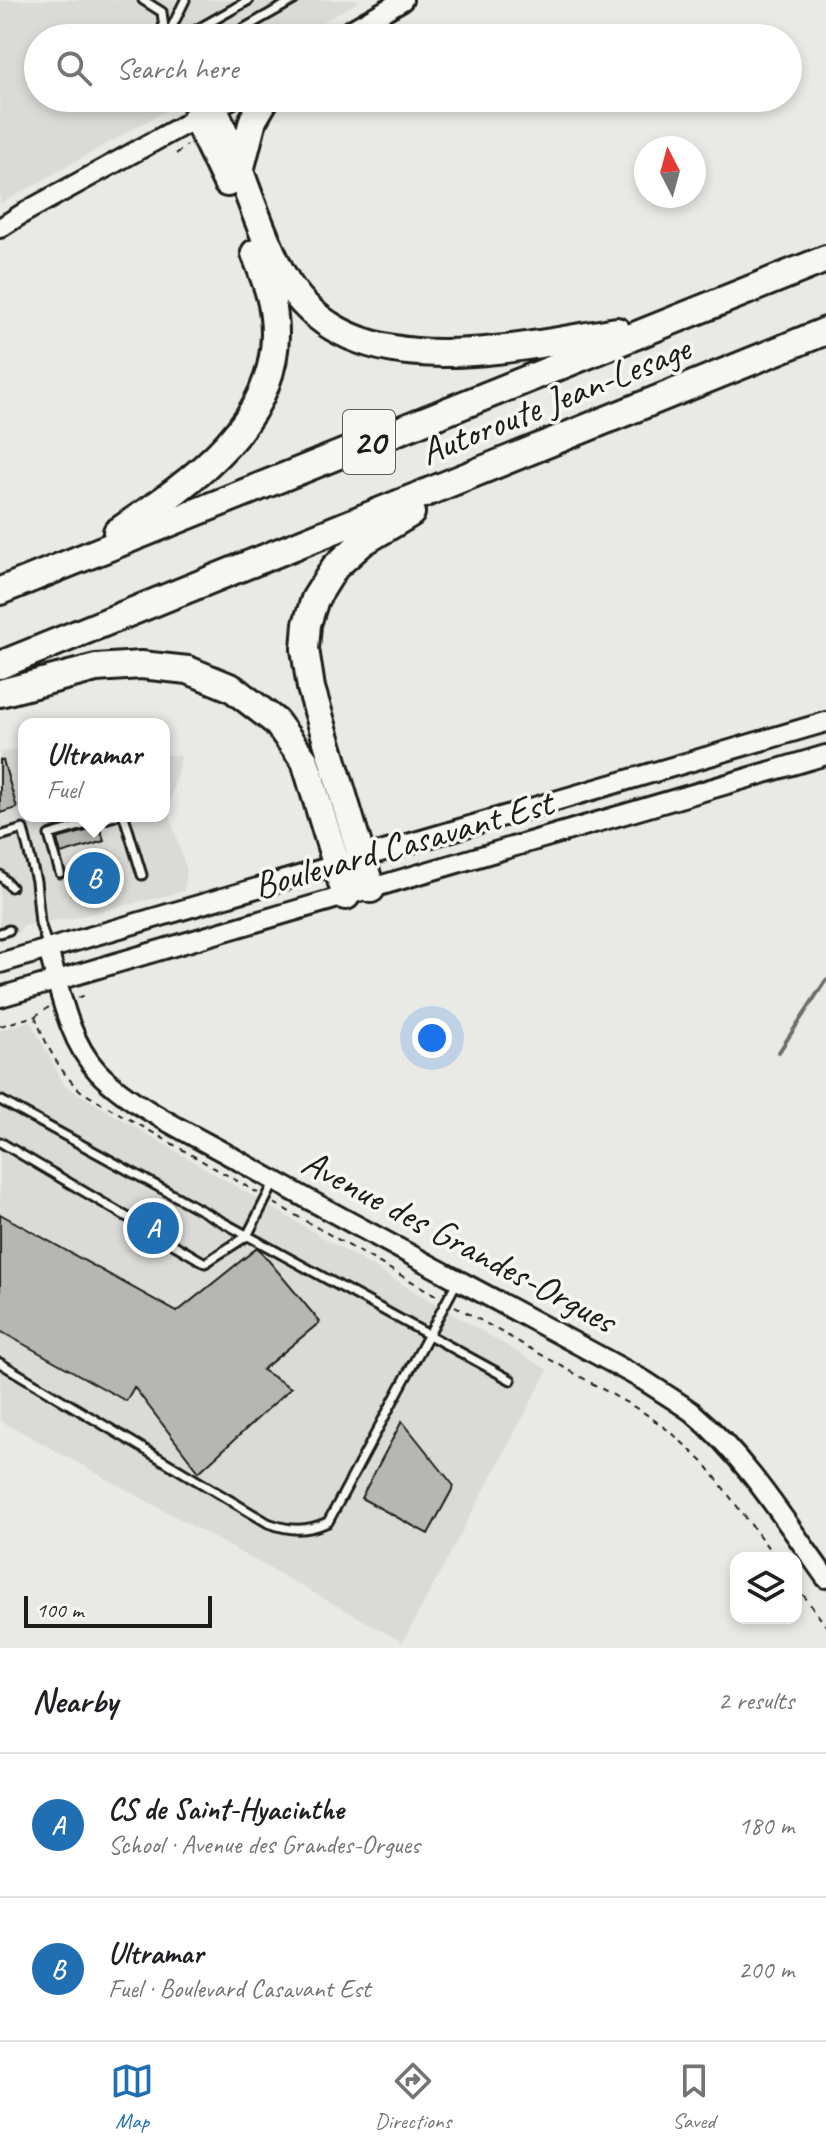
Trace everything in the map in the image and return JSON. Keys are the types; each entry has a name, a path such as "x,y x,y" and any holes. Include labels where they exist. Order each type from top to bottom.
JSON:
{"highway":[{"path":"74,561 173,494 216,456 254,409 269,374 275,329 267,282 218,163 214,112"},
{"path":"216,112 275,259 293,290 334,329 362,343 417,352 483,350 664,323"},
{"path":"240,171 258,112"},
{"name":"Autoroute Jean-Lesage","path":"0,591 826,259"},
{"name":"Autoroute Jean-Lesage","path":"0,665 826,331"},
{"path":"358,892 308,675 305,637 310,612 327,576 353,549 491,467"},
{"path":"0,693 73,673 130,665 180,669 223,683 268,714 297,748 349,861"}],"street":[{"path":"359,24 394,2"},
{"path":"0,228 207,112"},
{"name":"Boulevard Casavant Est","path":"0,963 826,722"},
{"name":"Boulevard Casavant Est","path":"0,997 826,755"},
{"name":"Avenue des Grandes-Orgues","path":"48,949 72,1029 98,1072 271,1190 459,1278 645,1381 691,1412 757,1483 826,1578"}],"lane":[{"path":"143,0 162,12 164,24"},
{"path":"173,24 185,0"},
{"path":"207,24 249,0"},
{"path":"252,24 294,0"},
{"path":"60,873 49,835 94,822"},
{"path":"126,822 142,875"},
{"path":"0,836 23,829 36,881 40,923 48,949"},
{"path":"0,875 11,887"},
{"path":"0,933 9,930"},
{"path":"0,1100 511,1380"},
{"path":"0,1142 205,1263 247,1236 271,1190"},
{"path":"0,1363 268,1523 290,1531 313,1529 328,1522 459,1278"}],"path":[{"path":"0,1026 35,1016 46,1008"},
{"name":"Avenue des Grandes-Orgues","path":"35,1016 50,1052 69,1080 82,1092 271,1190 447,1302 643,1412 672,1433 706,1465 771,1552"},
{"path":"802,1593 826,1626"}],"shaded area":[{"path":"0,0 361,0 319,24 24,24 24,112 163,112 0,204"},
{"path":"18,750 18,822 170,822 170,817 187,872 184,891 73,918 24,925 15,936 0,941 0,752"},
{"path":"170,755 181,756 170,802"},
{"path":"30,1021 65,1086 548,1370 403,1642 0,1420 0,1030"}],"building":[{"path":"0,760 3,760 17,808 0,813"},
{"path":"100,827 104,841 61,854 57,839"},
{"path":"118,862 123,878 71,894 66,878"},
{"path":"0,1214 177,1312 259,1249 320,1322 262,1370 291,1388 199,1472 134,1387 126,1401 0,1331"},
{"path":"402,1421 454,1486 428,1534 361,1498"}],"waterway":[{"path":"779,1052 826,980"}],"place":[{"name":"Ultramar","path":"94,878"},
{"name":"CS de Saint-Hyacinthe","path":"153,1228"}]}
